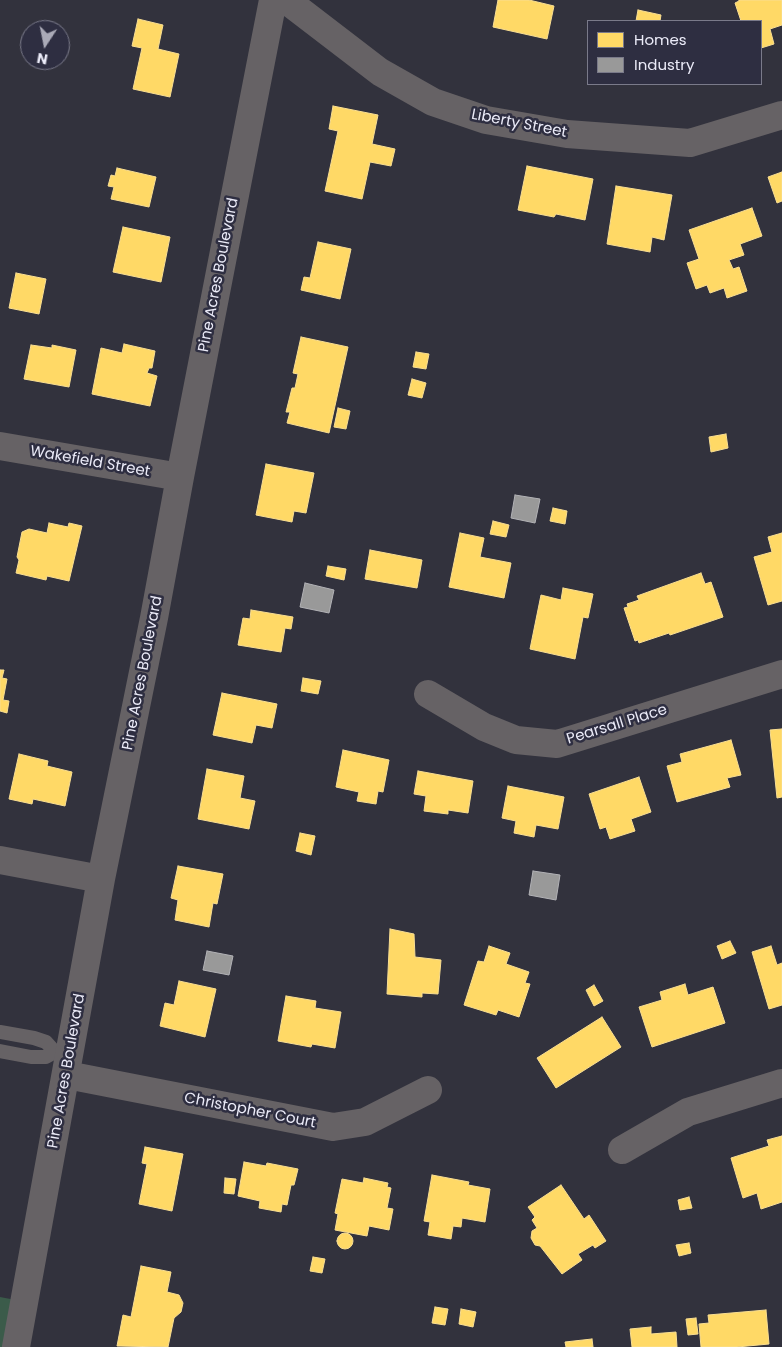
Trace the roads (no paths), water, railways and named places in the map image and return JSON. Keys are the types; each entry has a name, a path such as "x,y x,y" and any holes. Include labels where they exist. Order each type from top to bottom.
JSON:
{"street":[{"name":"Pine Acres Boulevard","path":"16,1347 64,1061 154,618 273,0"},
{"name":"Liberty Street","path":"286,0 380,72 433,102 486,120 567,134 690,143 782,115"},
{"name":"Wakefield Street","path":"0,446 180,477"},
{"name":"Pearsall Place","path":"428,694 484,727 516,740 557,744 782,674"},
{"path":"0,860 102,879"},
{"name":"Christopher Court","path":"64,1061 333,1127 365,1122 428,1090"},
{"path":"622,1150 688,1112 782,1083"}],"lane":[{"path":"0,1032 46,1042 64,1061"},
{"path":"0,1051 64,1061"}]}
